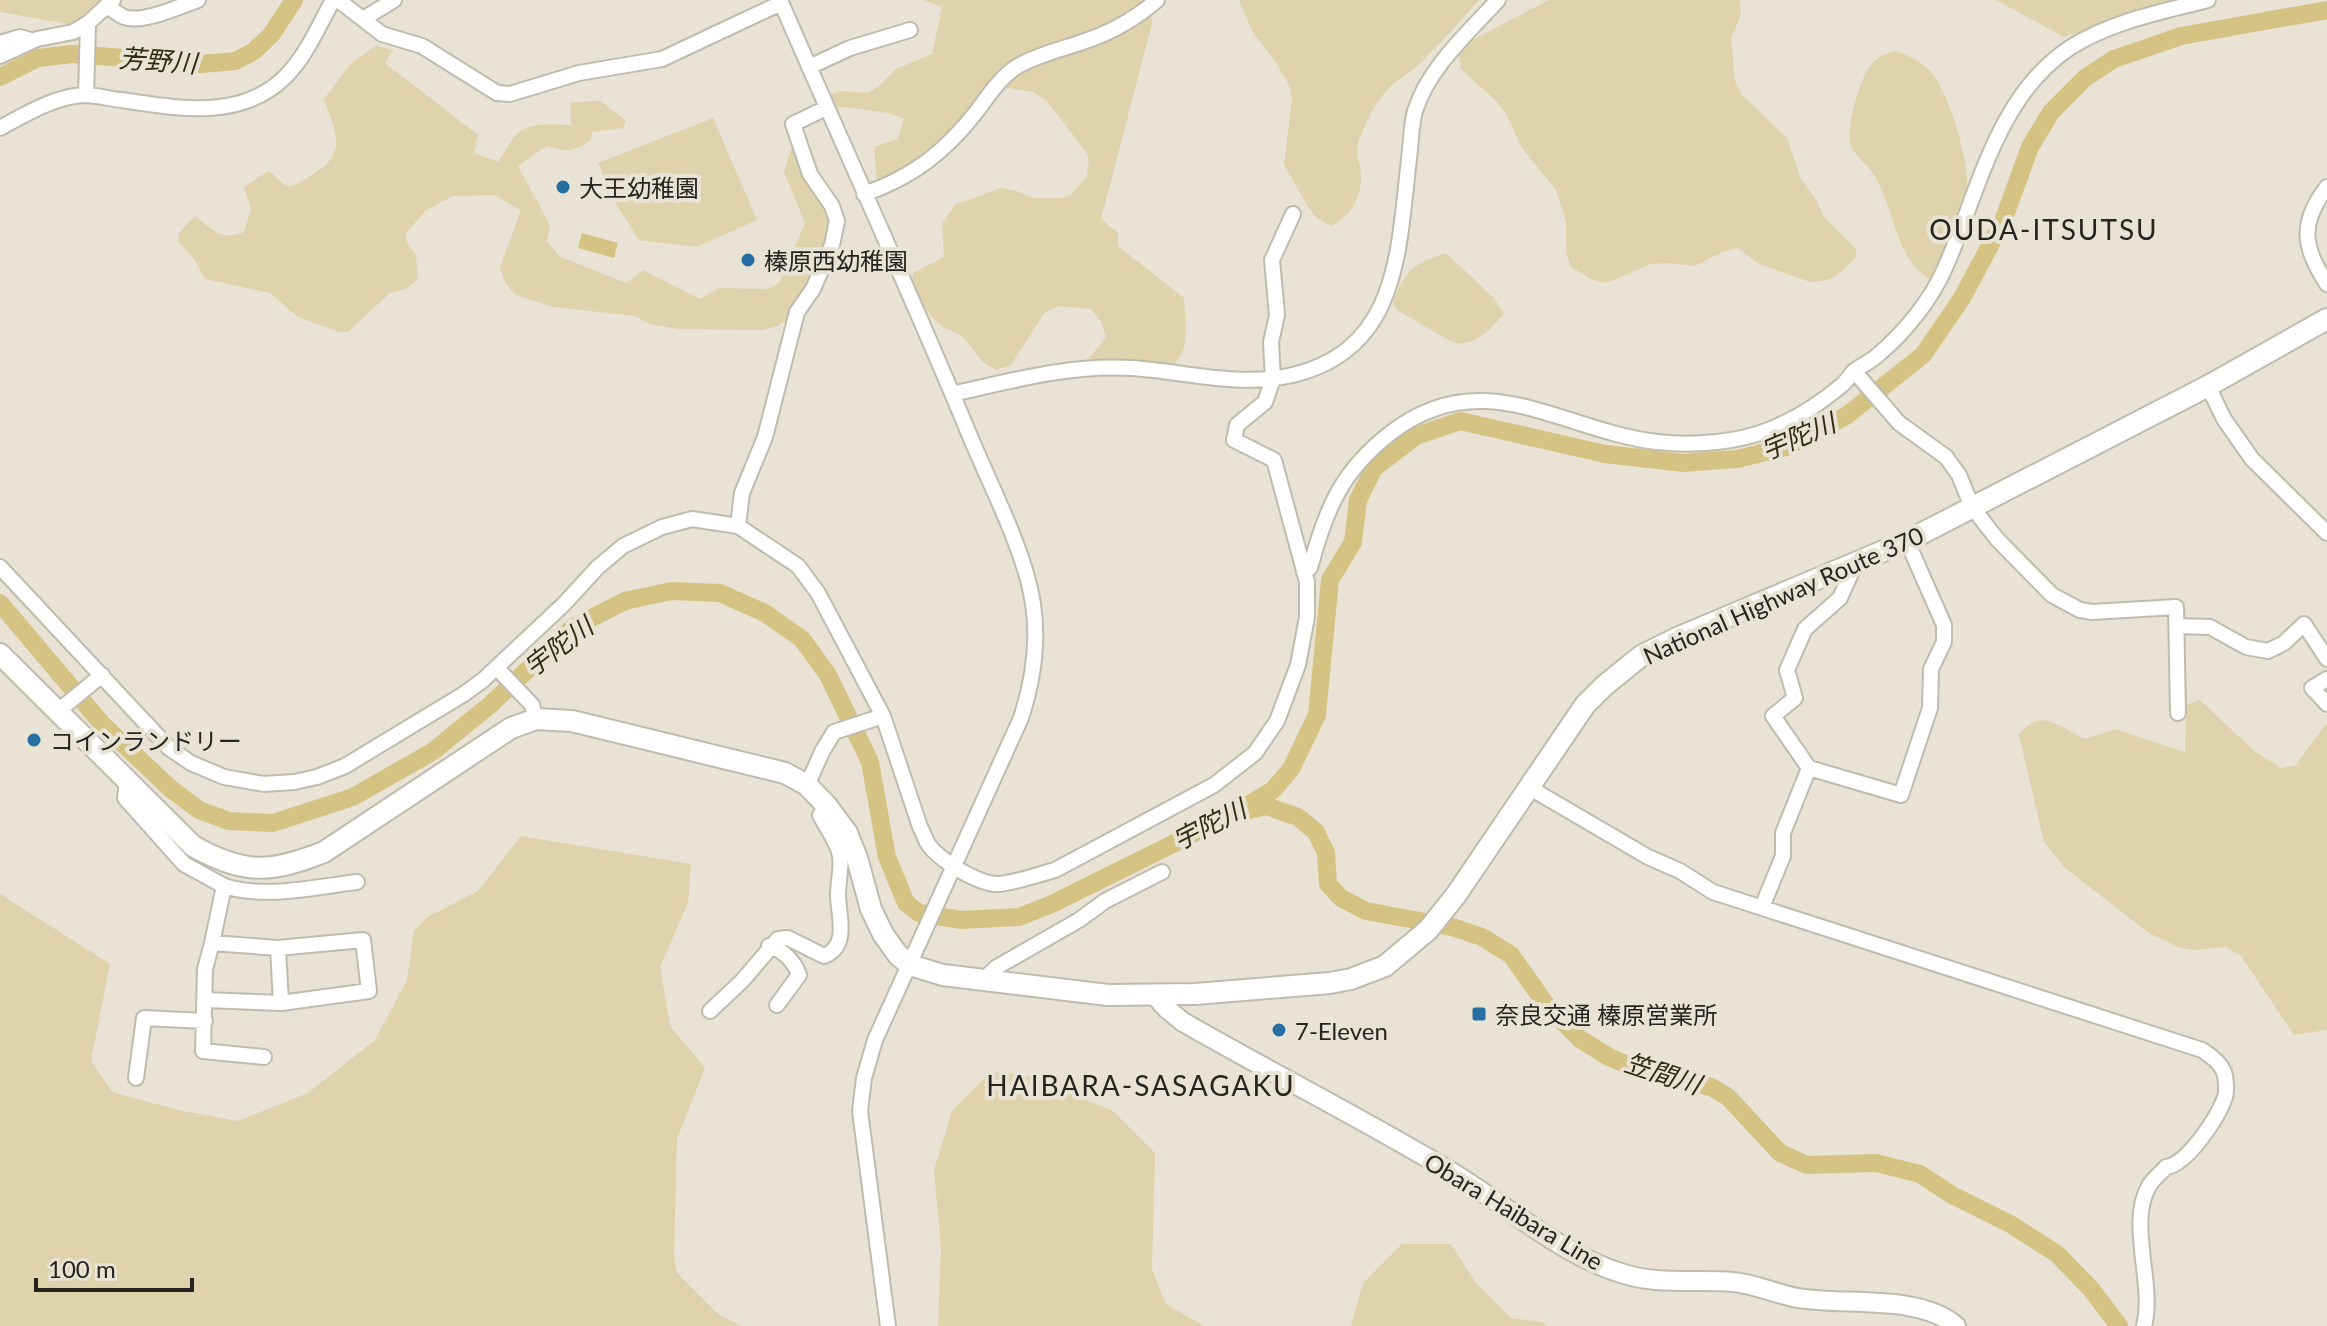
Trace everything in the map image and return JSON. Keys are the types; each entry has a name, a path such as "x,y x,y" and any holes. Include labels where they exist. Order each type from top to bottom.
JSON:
{"highway":[{"name":"National Highway Route 370","path":"913,956 943,975 1108,995 1155,996 1351,979 1385,966 1433,924 1585,705 1641,656 1857,560 1907,541 2208,386 2327,319"},
{"path":"4,660 60,710 193,846 224,862 240,866 290,866 324,852 533,711 785,773 807,785 847,833 871,909 883,934 898,955 913,956"}],"main road":[{"name":"Obara Haibara Line","path":"1155,996 1183,1022 1448,1170 1572,1250 1621,1274 1645,1279 1736,1282 1796,1297 1842,1303 1905,1305 1928,1309 1956,1326"}],"street":[{"path":"86,90 88,30 111,3 124,17 134,18 156,15 198,0"},
{"path":"0,128 86,90 192,109 232,106 252,99 283,79 297,63 335,0 382,34 422,46 497,93 510,94 579,73 662,59 780,2 952,394 1025,570 1033,604 1036,642 1031,685 1021,718 875,1040 864,1078 860,1111 888,1326"},
{"path":"363,19 394,0"},
{"path":"864,194 897,183 928,163 959,133 1015,67 1053,49 1088,40 1126,22 1157,0"},
{"path":"952,394 1076,369 1129,367 1226,378 1273,379 1314,369 1337,356 1360,336 1379,311 1393,278 1415,111 1434,72 1498,0"},
{"path":"1304,572 1310,568 1323,521 1356,463 1406,422 1431,410 1465,401 1498,401 1657,442 1737,438 1770,429 1801,413 1843,384 1899,335 1943,272 1984,173 1992,145 2005,120 2049,65 2071,47 2099,33 2136,18 2208,0"},
{"path":"0,56 33,41 88,30"},
{"path":"809,67 850,48 910,30"},
{"path":"0,43 20,37 33,41"},
{"path":"738,526 742,493 765,437 797,312 813,289 832,245 837,221 832,206 810,174 793,124 826,108"},
{"path":"2327,187 2317,200 2307,223 2313,263 2327,284"},
{"path":"0,567 169,748 191,763 224,777 264,784 317,777 345,766 464,694 498,669 597,568 623,546 662,527 692,519 738,526 798,566 818,593 879,717 920,827 928,844 939,856 953,870 996,884 1055,870 1214,785 1240,767 1255,753 1277,721 1298,665 1307,617 1307,582 1274,460 1234,440 1237,425 1265,402 1273,379 1271,342 1277,315 1272,260 1293,214"},
{"path":"1856,372 1899,423 1946,457 1959,475 1972,507 1997,539 2052,595 2080,610 2092,612 2176,607 2178,713"},
{"path":"2208,386 2224,419 2252,459 2327,533"},
{"path":"1857,560 1840,598 1805,629 1787,670 1795,698 1773,716 1809,768 1901,795 1930,708 1931,669 1944,642 1944,625 1907,541"},
{"path":"2177,626 2210,627 2246,647 2268,651 2284,643 2304,624 2327,659"},
{"path":"498,669 533,711"},
{"path":"60,710 100,676"},
{"path":"2327,679 2312,688 2327,704"},
{"path":"807,785 834,732 879,717"},
{"path":"1762,907 1783,856 1783,833 1809,768"},
{"path":"127,781 125,798 184,864 224,886 235,890 269,891 357,882"},
{"path":"1530,788 1713,892 2202,1050 2214,1058 2224,1072 2226,1094 2218,1112 2189,1155 2166,1167 2149,1185 2142,1203 2147,1300 2144,1326"},
{"path":"710,1011 742,981 778,939 788,938 824,956 832,953 841,927 837,896 840,855 820,815 827,806"},
{"path":"984,979 997,967 1079,920 1105,901 1162,872"},
{"path":"224,886 205,969 203,1051 264,1057"},
{"path":"206,1000 281,1003 369,991 363,940 278,948 212,943"},
{"path":"769,946 778,948 797,968 799,975 777,1005"},
{"path":"278,948 281,1003"},
{"path":"136,1078 144,1018 205,1021"}],"shaded area":[{"path":"0,0 102,0 73,25 0,12"},
{"path":"924,0 1144,0 1151,9 1152,24 1101,219 1118,233 1118,246 1184,298 1186,338 1175,363 1166,367 1084,365 1106,337 1101,322 1091,309 1060,306 1045,312 1011,365 996,370 981,360 963,337 943,327 927,310 918,295 913,273 944,257 942,224 955,205 1001,188 1032,198 1064,198 1071,195 1087,176 1089,160 1047,101 1033,92 996,86 949,146 877,180 874,147 898,139 904,119 889,113 835,106 831,95 839,91 868,93 896,69 932,54 942,7"},
{"path":"1239,0 1479,0 1420,64 1390,87 1376,105 1358,145 1361,176 1357,200 1344,218 1331,226 1317,218 1308,207 1284,164 1292,100 1290,86 1253,33"},
{"path":"1549,0 1740,0 1741,14 1731,39 1735,81 1742,95 1787,138 1801,179 1825,218 1856,249 1856,257 1836,276 1810,282 1759,264 1738,248 1722,252 1695,266 1651,264 1607,283 1592,280 1571,267 1566,252 1566,221 1556,190 1522,148 1505,112 1461,69 1459,54 1470,41"},
{"path":"1996,0 2173,0 2064,37"},
{"path":"376,46 393,50 385,63 478,135 474,153 498,162 521,131 542,125 571,125 571,102 601,101 626,121 623,128 592,132 591,140 575,149 559,150 547,146 518,166 550,225 547,241 559,256 626,283 643,270 700,299 719,288 767,289 780,281 805,223 784,172 793,143 808,183 829,215 828,237 791,318 778,326 762,330 680,329 649,324 636,316 553,307 515,295 505,282 500,267 521,210 494,195 453,196 426,210 406,233 406,241 416,255 418,279 406,289 390,293 348,332 339,332 298,317 270,293 205,279 194,259 178,241 179,233 195,216 223,235 244,232 251,209 244,187 269,171 287,187 291,186 326,164 333,156 336,139 324,99 351,63"},
{"path":"1896,51 1924,66 1939,84 1952,115 1966,168 1967,196 1962,215 1946,253 1930,280 1906,253 1876,178 1850,143 1852,115 1866,72 1878,58"},
{"path":"713,118 757,220 696,247 639,240 613,199 598,163"},
{"path":"582,233 618,243 614,258 578,248"},
{"path":"1446,253 1494,298 1504,314 1475,340 1452,342 1397,310 1393,303 1401,283 1412,270"},
{"path":"2200,700 2253,750 2281,768 2296,765 2327,726 2327,1030 2294,1035 2241,956 2226,947 2193,950 2178,947 2149,933 2064,867 2044,842 2019,735 2027,726 2042,720 2085,739 2115,729 2185,752 2186,705"},
{"path":"521,836 691,864 688,903 660,967 670,1026 705,1068 677,1139 674,1255 677,1273 719,1315 742,1326 0,1326 0,894 110,964 91,1061 112,1092 178,1110 238,1121 308,1093 375,1040 407,980 414,931 428,917 478,891"},
{"path":"990,1072 1029,1076 1113,1111 1155,1153 1152,1269 1166,1304 1204,1326 938,1326 941,1248 934,1170 952,1111"},
{"path":"1402,1244 1451,1244 1476,1283 1511,1318 1542,1322 1547,1326 1351,1326 1363,1283"}],"waterway":[{"name":"芳野川","path":"0,77 38,58 72,54 201,64 236,61 254,51 271,35 294,0"},
{"name":"宇陀川","path":"0,603 103,725 171,789 199,810 229,821 273,823 353,797 432,752 490,705 572,628 625,601 671,591 720,593 765,613 802,639 828,675 870,762 887,857 906,903 919,913 961,920 1019,917 1052,904 1235,813 1273,790 1291,769 1317,715 1330,580 1353,542 1358,500 1374,468 1416,436 1460,421 1605,454 1683,463 1737,459 1786,447 1846,416 1923,355 1962,298 2003,221 2030,147 2051,112 2085,78 2114,59 2181,36 2327,10"},
{"name":"笠間川","path":"1245,811 1266,806 1298,817 1316,832 1326,853 1328,884 1341,898 1366,911 1452,927 1482,937 1511,955 1547,1006 1580,1039 1609,1057 1639,1070 1711,1087 1728,1097 1780,1153 1807,1165 1876,1163 1920,1174 1952,1195 2012,1225 2057,1254 2091,1289 2119,1326"}],"place":[{"name":"大王幼稚園","path":"563,187"},
{"name":"榛原西幼稚園","path":"748,260"},
{"name":"コインランドリー","path":"34,740"},
{"name":"奈良交通 榛原営業所","path":"1479,1014"},
{"name":"7-Eleven","path":"1279,1030"}],"district":[{"name":"OUDA-ITSUTSU","path":"2044,229"},
{"name":"HAIBARA-SASAGAKU","path":"1141,1085"}]}
